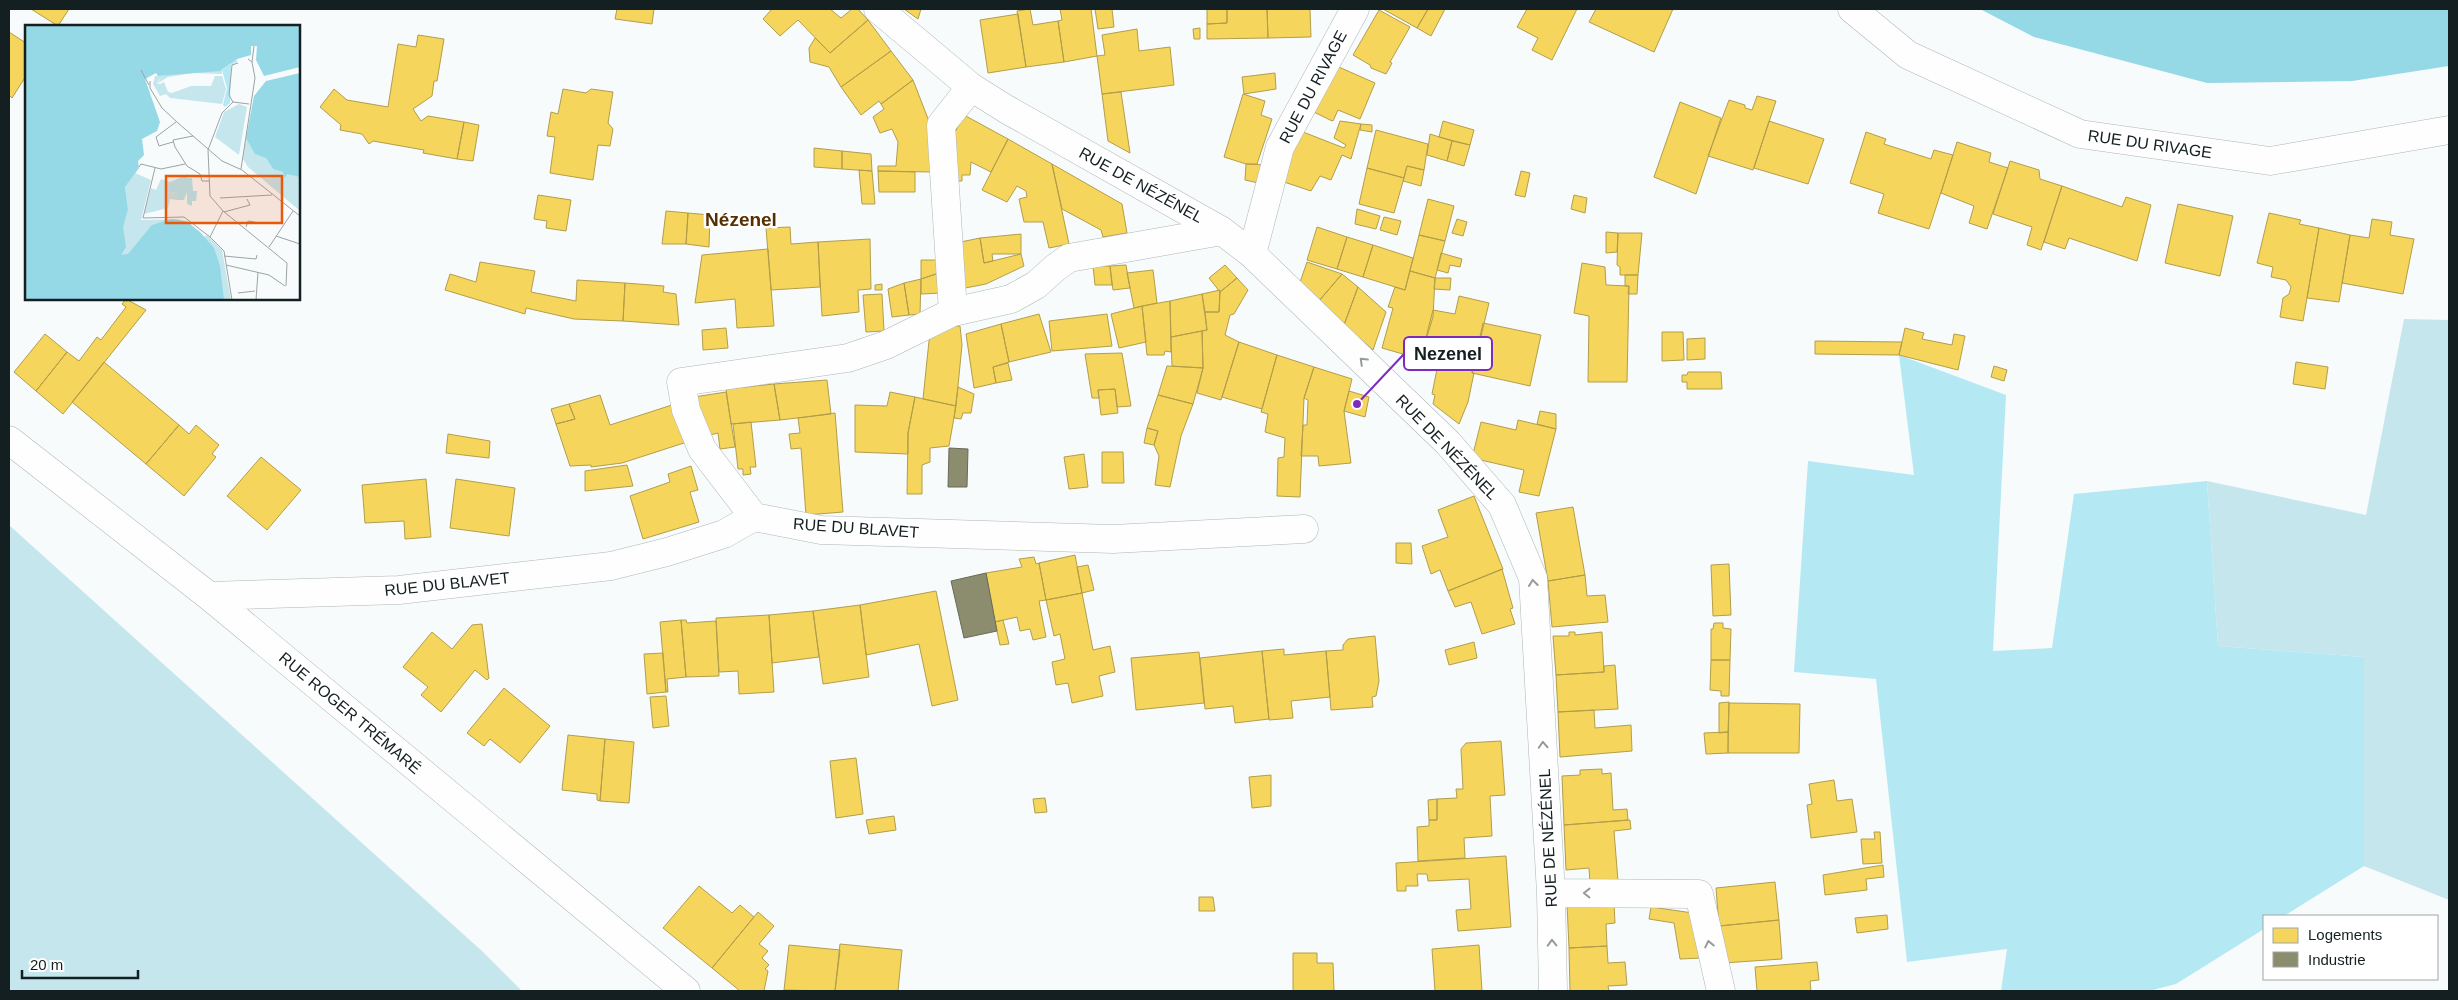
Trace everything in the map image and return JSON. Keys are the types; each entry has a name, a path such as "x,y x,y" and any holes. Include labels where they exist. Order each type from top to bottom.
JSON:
{"street":[{"name":"RUE DE NÉZÉNEL","path":"878,9 971,87 1222,231 1252,254 1448,444 1502,505 1533,578 1551,893 1553,991"},
{"name":"RUE DU RIVAGE","path":"1252,254 1280,147 1355,9"},
{"name":"RUE DU RIVAGE","path":"1852,9 1908,55 2080,134 2270,161 2449,130"},
{"path":"953,312 941,125 971,87"},
{"path":"754,517 702,449 686,410 681,382 848,358 886,345 953,312 1011,299 1036,285 1069,258 1222,231"},
{"name":"RUE ROGER TRÉMARÉ","path":"9,440 209,596 686,991"},
{"name":"RUE DU BLAVET","path":"209,596 399,590 610,566 667,552 724,534 754,517 821,530 1113,539 1304,529"},
{"path":"1551,893 1699,894 1721,991"}],"shaded area":[{"path":"1980,9 2449,9 2449,66 2352,81 2207,83 2034,37"},
{"path":"2404,319 2449,320 2449,900 2364,866 2364,657 2218,646 2207,481 2366,515"},
{"path":"1899,355 2006,395 1993,651 2052,648 2074,494 2207,481 2218,646 2364,657 2364,866 2286,915 2263,915 2263,930 2176,984 2149,991 2001,991 2007,949 1907,962 1876,679 1794,672 1808,461 1914,475"},
{"path":"9,525 483,952 522,991 9,991"}],"building: Logements":[{"path":"31,9 69,9 59,25"},
{"path":"617,9 654,9 652,24 615,19"},
{"path":"772,9 830,9 841,18 852,9 858,9 868,20 830,53 798,20 780,36 763,19"},
{"path":"904,9 921,9 918,19"},
{"path":"1030,9 1033,25 1058,21 1064,62 1026,67 1017,11"},
{"path":"1060,9 1091,9 1097,56 1064,62 1058,21 1062,20"},
{"path":"1095,9 1112,9 1114,27 1098,29"},
{"path":"1207,9 1227,9 1227,23 1207,24"},
{"path":"1227,9 1267,9 1268,38 1207,39 1207,24 1227,23"},
{"path":"1267,9 1310,9 1311,37 1268,38"},
{"path":"1383,9 1428,9 1417,28"},
{"path":"1428,9 1445,9 1431,36 1417,28"},
{"path":"1527,9 1577,9 1552,60 1532,50 1538,38 1517,27"},
{"path":"1596,9 1673,9 1654,52 1589,22"},
{"path":"1379,10 1410,27 1390,62 1392,63 1386,74 1371,68 1370,65 1353,55"},
{"path":"1018,14 1026,67 988,73 980,20"},
{"path":"868,20 891,51 841,87 829,67 810,62 809,48 815,38 830,53"},
{"path":"1200,28 1200,39 1194,39 1193,29"},
{"path":"1137,29 1139,51 1170,47 1174,85 1102,94 1097,56 1105,55 1102,35"},
{"path":"9,32 25,42 25,78 12,98 9,95"},
{"path":"418,35 444,39 437,81 434,81 432,96 413,109 421,121 428,116 464,122 457,159 423,153 424,150 373,141 369,144 362,134 340,130 341,125 320,107 334,89 347,100 388,107 398,44 416,47"},
{"path":"891,51 913,80 881,104 879,101 861,115 841,87"},
{"path":"1332,64 1375,83 1360,119 1338,110 1333,121 1308,109"},
{"path":"1275,73 1276,89 1244,94 1242,77"},
{"path":"913,80 932,129 932,172 878,171 878,166 896,166 898,142 892,129 880,133 873,117 884,109 881,104"},
{"path":"563,89 586,93 591,89 613,92 608,123 613,129 610,146 598,145 593,180 550,173 555,137 547,136 551,112 558,114"},
{"path":"1121,92 1130,153 1108,141 1102,94"},
{"path":"1243,94 1265,101 1261,115 1272,119 1257,164 1246,164 1224,157"},
{"path":"1757,96 1776,101 1753,170 1708,156 1729,100 1745,105 1745,108 1752,110"},
{"path":"1680,102 1721,118 1696,194 1654,177"},
{"path":"964,115 1008,139 991,172 971,162 970,175 962,175 962,181 951,181 951,140"},
{"path":"1340,121 1361,124 1351,159 1342,155 1331,180 1320,176 1311,191 1281,181 1298,130 1344,148 1346,145 1334,138"},
{"path":"1443,121 1474,130 1470,145 1439,137"},
{"path":"1769,121 1824,139 1808,184 1754,168"},
{"path":"464,122 479,125 473,161 457,159"},
{"path":"1361,124 1372,125 1372,132 1360,130"},
{"path":"1376,130 1428,144 1424,170 1407,166 1404,178 1367,168"},
{"path":"1866,132 1886,139 1884,144 1931,159 1934,150 1953,155 1929,229 1878,213 1884,194 1850,183"},
{"path":"1430,134 1452,141 1447,161 1427,155"},
{"path":"1008,139 1052,164 1069,244 1049,248 1043,222 1024,222 1019,199 1027,197 1026,191 1017,186 1007,202 982,190"},
{"path":"1452,141 1470,145 1464,166 1447,161"},
{"path":"1957,142 1991,153 1989,162 2008,168 1987,229 1969,223 1974,206 1941,193"},
{"path":"814,148 842,151 842,169 814,167"},
{"path":"842,151 871,154 872,171 842,169"},
{"path":"2010,161 2039,170 2040,179 2062,186 2041,250 2027,245 2032,227 1993,214"},
{"path":"1052,164 1122,204 1127,233 1103,237 1101,230 1062,209"},
{"path":"1246,164 1267,165 1263,184 1245,180"},
{"path":"1407,166 1424,170 1421,186 1403,181"},
{"path":"1367,168 1404,178 1394,213 1359,204"},
{"path":"859,170 872,171 875,204 862,204"},
{"path":"878,171 915,172 915,192 879,192"},
{"path":"1521,171 1530,173 1525,197 1515,195"},
{"path":"2062,186 2122,207 2126,197 2151,205 2137,261 2069,238 2065,249 2044,242"},
{"path":"538,195 571,200 566,231 546,228 547,221 534,219"},
{"path":"1574,195 1587,198 1585,213 1571,209"},
{"path":"1428,199 1454,206 1445,241 1419,235"},
{"path":"2178,204 2233,216 2220,276 2165,263"},
{"path":"1357,209 1380,216 1376,229 1355,224"},
{"path":"666,211 688,213 686,244 662,244"},
{"path":"688,213 710,215 709,247 686,244"},
{"path":"2269,213 2301,220 2299,224 2319,228 2303,321 2280,317 2283,298 2289,294 2291,287 2286,280 2271,277 2273,267 2257,263"},
{"path":"1384,217 1401,221 1397,235 1380,230"},
{"path":"1457,219 1467,222 1463,236 1452,233"},
{"path":"2372,219 2392,222 2390,235 2414,239 2403,294 2342,283 2350,235 2369,238"},
{"path":"790,227 791,244 818,242 820,287 771,290 766,228"},
{"path":"1317,227 1347,237 1337,269 1307,260"},
{"path":"2319,228 2350,235 2339,302 2307,298"},
{"path":"1606,232 1618,233 1617,252 1606,253"},
{"path":"1618,233 1642,233 1638,275 1620,275 1620,267 1617,265"},
{"path":"1021,234 1021,254 992,254 993,261 984,263 980,238"},
{"path":"1419,235 1445,241 1435,278 1410,271"},
{"path":"1347,237 1373,245 1363,277 1337,269"},
{"path":"980,238 984,263 1021,254 1024,266 986,284 960,289 951,244"},
{"path":"870,239 871,289 858,290 859,312 822,316 818,242"},
{"path":"1373,245 1413,258 1405,290 1363,277"},
{"path":"768,249 774,326 737,328 735,299 695,303 702,255"},
{"path":"1441,253 1462,259 1460,267 1450,265 1448,273 1437,270"},
{"path":"921,260 941,260 942,272 921,279"},
{"path":"480,262 535,271 531,292 576,301 577,280 625,283 623,321 574,319 526,308 525,314 445,290 450,274 476,282"},
{"path":"1307,262 1342,274 1318,302 1299,285"},
{"path":"1582,263 1605,267 1606,285 1629,286 1627,382 1588,382 1589,316 1574,313"},
{"path":"1126,265 1130,288 1113,290 1110,266"},
{"path":"1225,265 1237,278 1220,292 1209,278"},
{"path":"1093,266 1110,266 1112,285 1095,285"},
{"path":"1153,270 1157,303 1134,308 1127,273"},
{"path":"1410,271 1435,278 1433,317 1420,359 1382,348 1393,308 1388,307 1395,287 1405,290"},
{"path":"942,272 942,293 921,294 921,279"},
{"path":"1342,274 1358,287 1344,325 1318,302"},
{"path":"1625,275 1638,275 1637,294 1628,294 1629,286 1625,286"},
{"path":"1237,278 1248,290 1234,314 1230,315 1225,335 1239,342 1221,400 1197,393 1203,368 1202,331 1207,330 1205,312 1219,312 1220,292"},
{"path":"1435,278 1451,278 1450,290 1434,289"},
{"path":"921,279 920,314 909,315 904,283"},
{"path":"625,283 664,286 663,292 676,294 679,325 623,321"},
{"path":"904,283 909,315 892,317 888,289"},
{"path":"882,284 882,290 875,290 875,285"},
{"path":"1358,287 1386,312 1373,350 1344,325"},
{"path":"1220,290 1219,312 1205,312 1202,294"},
{"path":"882,294 884,331 866,332 863,295"},
{"path":"1202,294 1207,330 1171,337 1170,301"},
{"path":"1459,296 1489,303 1472,373 1474,373 1468,402 1459,424 1433,404 1435,395 1432,394 1441,349 1424,345 1433,310 1455,314"},
{"path":"128,300 146,310 63,414 36,391 67,352 79,361 97,337 101,340 126,307 122,304"},
{"path":"1170,301 1171,352 1165,351 1164,355 1147,355 1142,306"},
{"path":"1142,306 1146,342 1119,348 1111,314"},
{"path":"1039,314 1051,352 1009,362 1001,324"},
{"path":"1107,314 1112,346 1052,351 1049,321"},
{"path":"1483,323 1541,335 1530,386 1472,373"},
{"path":"1001,324 1009,362 993,367 996,383 974,388 966,334"},
{"path":"935,325 960,326 962,345 956,406 923,399 929,341"},
{"path":"726,328 728,348 703,350 702,330"},
{"path":"1905,328 1924,333 1922,339 1952,345 1954,334 1965,336 1958,370 1899,355"},
{"path":"1202,331 1203,368 1172,366 1171,337"},
{"path":"1662,332 1683,332 1684,360 1662,361"},
{"path":"45,334 67,352 36,391 14,372"},
{"path":"1705,338 1705,359 1687,360 1687,339"},
{"path":"1815,341 1902,342 1899,355 1815,354"},
{"path":"1239,342 1277,355 1262,409 1222,397"},
{"path":"1122,353 1131,406 1117,407 1115,389 1098,390 1099,398 1092,398 1085,354"},
{"path":"1277,355 1314,367 1304,398 1300,497 1277,496 1278,458 1284,457 1285,438 1265,432 1268,414 1261,412"},
{"path":"104,362 179,425 146,464 72,402"},
{"path":"2296,362 2328,367 2325,389 2293,384"},
{"path":"1008,363 1012,380 996,383 993,367"},
{"path":"1167,366 1203,368 1193,404 1158,395"},
{"path":"1994,366 2007,370 2004,381 1991,377"},
{"path":"1314,367 1352,379 1344,411 1351,463 1319,466 1318,456 1301,456 1303,425 1307,425 1308,400 1304,398"},
{"path":"1688,372 1721,372 1722,389 1687,389 1687,382 1682,382 1682,375 1687,375"},
{"path":"827,380 831,414 780,420 774,384"},
{"path":"774,384 780,420 731,424 726,389"},
{"path":"958,387 974,394 971,413 963,413 961,419 954,418"},
{"path":"1115,389 1118,413 1101,415 1098,390"},
{"path":"1349,391 1369,397 1365,417 1344,411"},
{"path":"726,392 735,447 720,449 718,433 706,436 694,397"},
{"path":"890,392 915,397 908,433 908,454 855,452 855,405 887,406"},
{"path":"600,395 610,425 675,404 687,442 622,463 591,467 591,465 570,466 556,424 575,419 569,404"},
{"path":"1158,395 1193,404 1181,436 1170,487 1155,485 1159,456 1154,445 1158,431 1147,428"},
{"path":"915,397 956,406 949,446 930,448 930,462 922,465 922,494 907,494 908,433"},
{"path":"569,404 575,419 556,424 551,409"},
{"path":"1540,411 1556,414 1556,429 1537,424"},
{"path":"835,413 843,512 806,515 801,448 791,449 789,434 800,433 798,418"},
{"path":"1518,420 1556,429 1539,496 1519,492 1524,470 1472,458 1481,422 1516,430"},
{"path":"751,422 756,467 750,467 751,474 743,475 743,469 738,469 733,424"},
{"path":"179,425 189,434 196,425 219,445 212,454 216,457 184,496 146,464"},
{"path":"1147,428 1158,431 1154,445 1144,443"},
{"path":"448,434 490,441 489,458 446,453"},
{"path":"1102,452 1123,452 1124,483 1102,483"},
{"path":"1084,454 1088,487 1069,489 1064,457"},
{"path":"261,457 301,490 267,530 227,496"},
{"path":"627,465 633,486 585,491 585,471"},
{"path":"691,466 698,490 690,492 699,522 643,539 630,496 670,482 668,474"},
{"path":"426,479 431,537 405,539 404,521 365,523 362,485"},
{"path":"456,479 515,488 509,536 450,528"},
{"path":"1474,496 1503,569 1448,591 1440,570 1431,574 1422,546 1448,537 1438,510"},
{"path":"1573,507 1585,575 1548,581 1536,513"},
{"path":"1396,543 1411,543 1412,564 1396,563"},
{"path":"1075,555 1082,593 1046,600 1039,563"},
{"path":"1034,557 1036,564 1039,563 1046,600 1039,601 1046,637 1033,640 1030,629 1020,631 1017,617 995,622 986,573 1022,567 1019,559"},
{"path":"1729,564 1731,615 1713,616 1711,565"},
{"path":"1088,565 1094,590 1082,593 1077,567"},
{"path":"1502,569 1513,608 1510,609 1515,624 1482,634 1471,602 1455,607 1448,591"},
{"path":"1585,575 1587,596 1605,595 1608,622 1552,627 1548,581"},
{"path":"936,591 958,700 932,706 919,644 866,655 860,605"},
{"path":"1082,593 1093,650 1110,646 1115,672 1099,676 1103,696 1072,703 1068,683 1056,685 1052,662 1065,659 1060,634 1054,636 1046,600"},
{"path":"860,605 869,677 823,684 813,611"},
{"path":"813,611 819,657 772,663 769,615"},
{"path":"769,615 774,692 739,694 738,671 719,672 716,618"},
{"path":"681,620 686,620 687,623 716,621 719,676 686,677"},
{"path":"681,620 686,677 667,679 668,692 666,692 660,622"},
{"path":"1003,620 1009,644 1000,645 995,622"},
{"path":"1714,623 1723,623 1723,628 1731,629 1730,660 1711,660 1711,629 1713,629"},
{"path":"482,624 489,678 487,680 475,670 441,712 421,695 428,687 403,667 432,632 452,649 472,625"},
{"path":"1569,632 1575,632 1575,635 1602,632 1604,672 1556,675 1553,636 1569,636"},
{"path":"1375,636 1379,681 1376,696 1372,697 1373,707 1331,710 1326,651 1343,650 1343,645 1348,639"},
{"path":"1474,642 1477,658 1449,665 1445,650"},
{"path":"1284,649 1284,655 1326,651 1330,697 1291,701 1293,718 1269,720 1262,651"},
{"path":"1262,651 1269,719 1235,723 1233,706 1205,709 1200,658"},
{"path":"1199,652 1204,703 1136,710 1131,658"},
{"path":"663,653 666,692 647,694 644,654"},
{"path":"1711,660 1730,660 1729,696 1721,696 1721,691 1710,690"},
{"path":"1615,665 1618,709 1558,712 1556,675 1604,672 1604,666"},
{"path":"504,688 550,726 520,763 490,739 484,746 467,733"},
{"path":"666,696 669,726 653,728 650,697"},
{"path":"1729,702 1728,732 1719,733 1719,703"},
{"path":"1729,703 1800,704 1799,753 1728,753"},
{"path":"1594,710 1595,728 1631,725 1632,751 1560,757 1558,712"},
{"path":"1728,732 1728,753 1706,754 1704,733"},
{"path":"568,735 605,739 600,801 597,800 597,794 562,790"},
{"path":"605,739 634,742 629,803 600,801"},
{"path":"1501,741 1505,795 1490,796 1492,836 1464,838 1465,858 1418,861 1417,827 1429,826 1429,820 1437,820 1437,799 1457,798 1456,789 1463,789 1461,749 1466,743"},
{"path":"856,758 863,814 836,818 830,761"},
{"path":"1602,769 1602,774 1611,773 1613,810 1627,809 1628,820 1564,825 1562,776 1580,775 1580,770"},
{"path":"1271,775 1271,806 1252,808 1249,777"},
{"path":"1834,780 1837,801 1852,799 1857,832 1811,838 1807,805 1812,804 1809,784"},
{"path":"1045,798 1047,812 1035,813 1033,799"},
{"path":"1437,799 1437,820 1429,820 1428,800"},
{"path":"894,816 896,830 869,834 866,820"},
{"path":"1630,820 1631,829 1614,831 1618,881 1590,883 1589,868 1566,870 1564,825"},
{"path":"1874,832 1880,832 1882,863 1863,864 1861,839 1875,839"},
{"path":"1506,856 1511,927 1458,931 1456,910 1471,909 1469,879 1428,881 1427,874 1417,874 1418,886 1406,886 1406,891 1397,891 1396,863"},
{"path":"1883,865 1884,877 1866,879 1867,890 1825,895 1823,875"},
{"path":"1775,882 1779,920 1719,926 1716,888"},
{"path":"699,886 732,913 740,905 754,917 712,968 663,928"},
{"path":"1199,897 1213,897 1215,911 1199,911"},
{"path":"1567,904 1614,904 1615,923 1606,924 1607,946 1569,948"},
{"path":"1651,907 1693,913 1701,958 1680,959 1674,923 1649,919"},
{"path":"758,912 774,926 759,944 768,951 762,958 769,965 765,969 768,971 764,991 740,991 712,968"},
{"path":"1887,915 1888,929 1857,933 1855,918"},
{"path":"1779,920 1782,959 1723,963 1719,926"},
{"path":"840,944 902,950 898,991 835,991"},
{"path":"789,945 840,950 835,991 784,990"},
{"path":"1479,945 1482,991 1435,991 1432,949"},
{"path":"1607,946 1608,963 1625,962 1627,985 1608,986 1609,991 1570,991 1569,948"},
{"path":"1293,953 1317,953 1317,963 1333,963 1334,991 1293,991"},
{"path":"1817,962 1819,980 1810,981 1811,991 1757,991 1755,967"}],"building: Industrie":[{"path":"949,448 968,449 967,487 948,487"},
{"path":"986,573 997,631 964,638 951,581"}],"place":[{"name":"Nezenel","path":"1357,404"}],"district":[{"name":"Nézenel","path":"741,219"}]}
